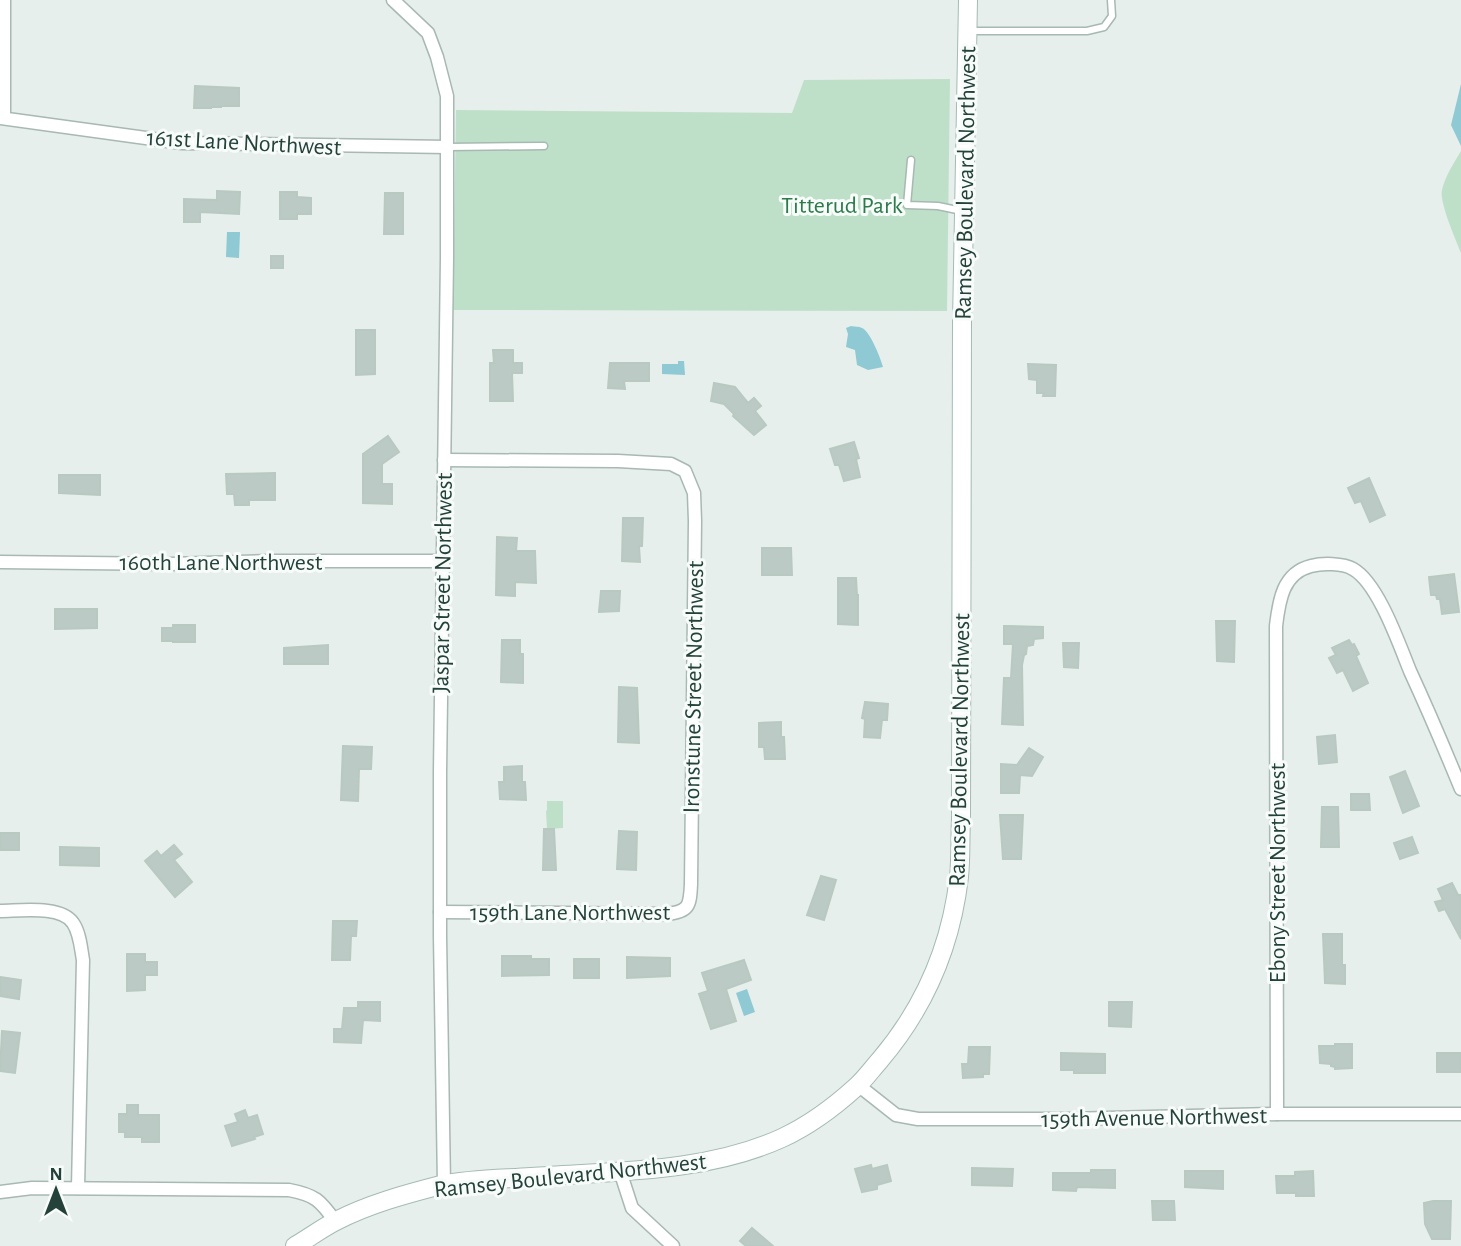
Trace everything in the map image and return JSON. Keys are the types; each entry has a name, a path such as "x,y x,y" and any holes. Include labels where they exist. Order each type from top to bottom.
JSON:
{"street":[{"path":"2,118 4,0"},
{"name":"Jaspar Street Northwest","path":"393,0 428,33 447,96 440,912 443,1185"},
{"name":"Ramsey Boulevard Northwest","path":"295,1246 335,1221 382,1202 443,1185 684,1165 749,1150 782,1138 837,1104 858,1085 895,1043 924,997 937,970 947,937 959,874 962,321 968,0"},
{"name":"161st Lane Northwest","path":"2,118 182,143 448,147"},
{"name":"Ironstune Street Northwest","path":"444,460 618,461 671,464 685,471 694,493 695,521 691,898"},
{"name":"160th Lane Northwest","path":"0,562 171,564 442,561"},
{"name":"Ebony Street Northwest","path":"1277,1114 1276,631 1278,608 1284,587 1295,572 1312,565 1337,565 1353,569 1367,581 1378,599 1461,789"},
{"name":"159th Lane Northwest","path":"440,912 666,915 681,913 691,898"},
{"path":"0,911 46,911 64,914 74,924 79,936 83,960 78,1188"},
{"name":"159th Avenue Northwest","path":"858,1085 896,1115 918,1119 1461,1114"},
{"path":"620,1171 632,1208 673,1246"},
{"path":"0,1192 32,1188 289,1190 309,1194 324,1205 335,1221"}],"lane":[{"path":"967,31 1087,31 1104,27 1112,16 1111,0"},
{"path":"448,147 544,146"},
{"path":"911,160 907,205 938,206 964,212"}],"green space":[{"name":"Titterud Park","path":"950,79 947,311 453,310 456,110 792,113 804,80"},
{"path":"1461,151 1461,253 1448,221 1442,190"},
{"path":"547,801 563,801 563,828 547,829"}],"water":[{"path":"1461,84 1461,146 1451,125"},
{"path":"227,232 240,232 239,258 226,257"},
{"path":"851,326 865,330 883,367 868,370 857,365 855,350 846,347 846,328"},
{"path":"678,361 684,361 685,375 662,374 662,364 678,364"},
{"path":"747,989 755,1012 744,1016 736,993"}],"building":[{"path":"195,86 239,88 239,106 194,108"},
{"path":"217,191 240,192 239,214 200,212 200,222 184,222 184,199 217,200"},
{"path":"280,192 297,192 297,197 311,198 311,214 297,214 297,219 280,219"},
{"path":"385,193 403,193 403,234 384,234"},
{"path":"271,256 283,256 283,268 271,268"},
{"path":"356,330 375,330 375,374 356,375"},
{"path":"493,350 513,350 513,363 522,363 522,373 512,373 513,401 490,401 490,363 494,363"},
{"path":"610,363 649,363 649,381 624,381 625,389 608,388"},
{"path":"1028,364 1056,365 1055,396 1037,393 1037,380 1029,379"},
{"path":"714,383 735,387 748,403 754,398 761,406 755,411 766,425 754,435 724,404 711,401"},
{"path":"388,436 399,452 382,464 382,484 392,484 392,504 363,503 363,454"},
{"path":"854,442 859,458 856,459 860,477 844,481 830,449"},
{"path":"275,473 275,500 249,500 249,505 235,505 234,494 227,494 226,474"},
{"path":"59,475 100,475 100,495 59,493"},
{"path":"1369,478 1385,515 1370,522 1361,501 1355,503 1348,488"},
{"path":"623,518 643,518 640,562 622,561"},
{"path":"497,537 517,538 516,551 535,551 536,583 515,582 515,596 496,595"},
{"path":"762,548 791,548 792,575 762,575"},
{"path":"1454,574 1459,612 1442,614 1440,599 1431,595 1429,577"},
{"path":"838,578 856,578 858,625 838,624"},
{"path":"601,591 620,591 619,611 599,612"},
{"path":"55,609 97,609 97,628 55,629"},
{"path":"1216,621 1235,621 1234,662 1217,661"},
{"path":"173,625 195,625 195,642 162,641 162,628 173,628"},
{"path":"1004,626 1043,627 1043,638 1034,639 1033,645 1027,646 1024,655 1023,725 1002,724 1004,678 1011,678 1013,644 1004,644"},
{"path":"502,640 520,640 523,683 501,682"},
{"path":"1349,640 1359,654 1356,656 1368,683 1353,691 1343,670 1337,673 1329,658 1336,655 1332,648"},
{"path":"1063,643 1079,643 1078,668 1064,667"},
{"path":"328,645 328,664 284,664 284,648"},
{"path":"619,687 637,688 639,743 618,742"},
{"path":"865,702 888,704 887,720 882,720 880,738 864,737 865,719 862,718"},
{"path":"781,722 785,759 765,759 764,747 759,747 759,723"},
{"path":"1335,735 1337,762 1319,764 1317,737"},
{"path":"343,746 372,747 371,769 359,769 358,801 341,800"},
{"path":"1029,748 1043,757 1032,776 1020,775 1019,793 1001,793 1001,764 1017,765"},
{"path":"522,766 526,800 500,799 499,782 504,782 504,767"},
{"path":"1405,771 1419,806 1403,813 1390,777"},
{"path":"1351,794 1369,794 1370,810 1351,810"},
{"path":"1322,807 1338,807 1339,847 1321,847"},
{"path":"1000,815 1023,815 1021,859 1003,859"},
{"path":"544,829 554,829 556,870 543,870"},
{"path":"619,831 637,832 636,870 617,869"},
{"path":"0,833 19,833 19,850 0,850"},
{"path":"1412,837 1418,853 1400,859 1394,843"},
{"path":"174,845 182,854 174,860 192,882 175,897 145,861 157,851 161,856"},
{"path":"60,847 99,848 99,866 60,865"},
{"path":"821,876 836,880 824,920 807,915"},
{"path":"1452,883 1458,895 1461,895 1461,939 1445,909 1439,911 1435,902 1443,900 1438,889"},
{"path":"333,921 357,921 356,936 351,936 350,960 332,960"},
{"path":"1323,934 1342,934 1345,984 1325,983"},
{"path":"127,954 145,954 145,962 157,962 157,975 145,975 145,990 127,991"},
{"path":"502,956 549,959 549,975 502,976"},
{"path":"627,957 670,958 670,976 627,978"},
{"path":"574,959 599,959 599,978 574,978"},
{"path":"744,960 751,980 726,989 736,1021 711,1029 699,994 708,991 702,973"},
{"path":"0,977 21,980 19,999 0,996"},
{"path":"358,1002 380,1002 380,1021 363,1020 361,1043 334,1042 334,1029 342,1029 344,1008 358,1008"},
{"path":"1109,1002 1132,1002 1131,1027 1109,1026"},
{"path":"2,1031 20,1033 15,1073 0,1071"},
{"path":"1352,1044 1352,1068 1335,1069 1331,1064 1320,1063 1319,1046"},
{"path":"969,1047 990,1047 989,1074 963,1078 962,1064 968,1064"},
{"path":"1061,1053 1105,1054 1105,1073 1074,1073 1074,1070 1061,1070"},
{"path":"1437,1053 1461,1053 1461,1072 1437,1072"},
{"path":"127,1105 138,1105 138,1115 159,1115 159,1142 142,1142 142,1137 125,1137 125,1132 119,1132 119,1114 127,1114"},
{"path":"245,1110 248,1118 257,1115 263,1134 232,1146 225,1126 238,1122 235,1114"},
{"path":"871,1165 872,1169 887,1165 891,1181 877,1185 877,1189 862,1192 855,1169"},
{"path":"972,1168 1013,1169 1012,1186 972,1185"},
{"path":"1091,1170 1115,1170 1115,1188 1077,1187 1076,1191 1053,1190 1053,1173 1091,1173"},
{"path":"1185,1171 1223,1171 1223,1189 1185,1187"},
{"path":"1313,1171 1314,1196 1277,1193 1276,1176 1295,1176 1295,1172"},
{"path":"1152,1201 1174,1201 1175,1220 1153,1220"},
{"path":"1451,1201 1450,1239 1432,1239 1425,1224 1424,1203"},
{"path":"752,1228 773,1246 746,1246 740,1241"}]}
